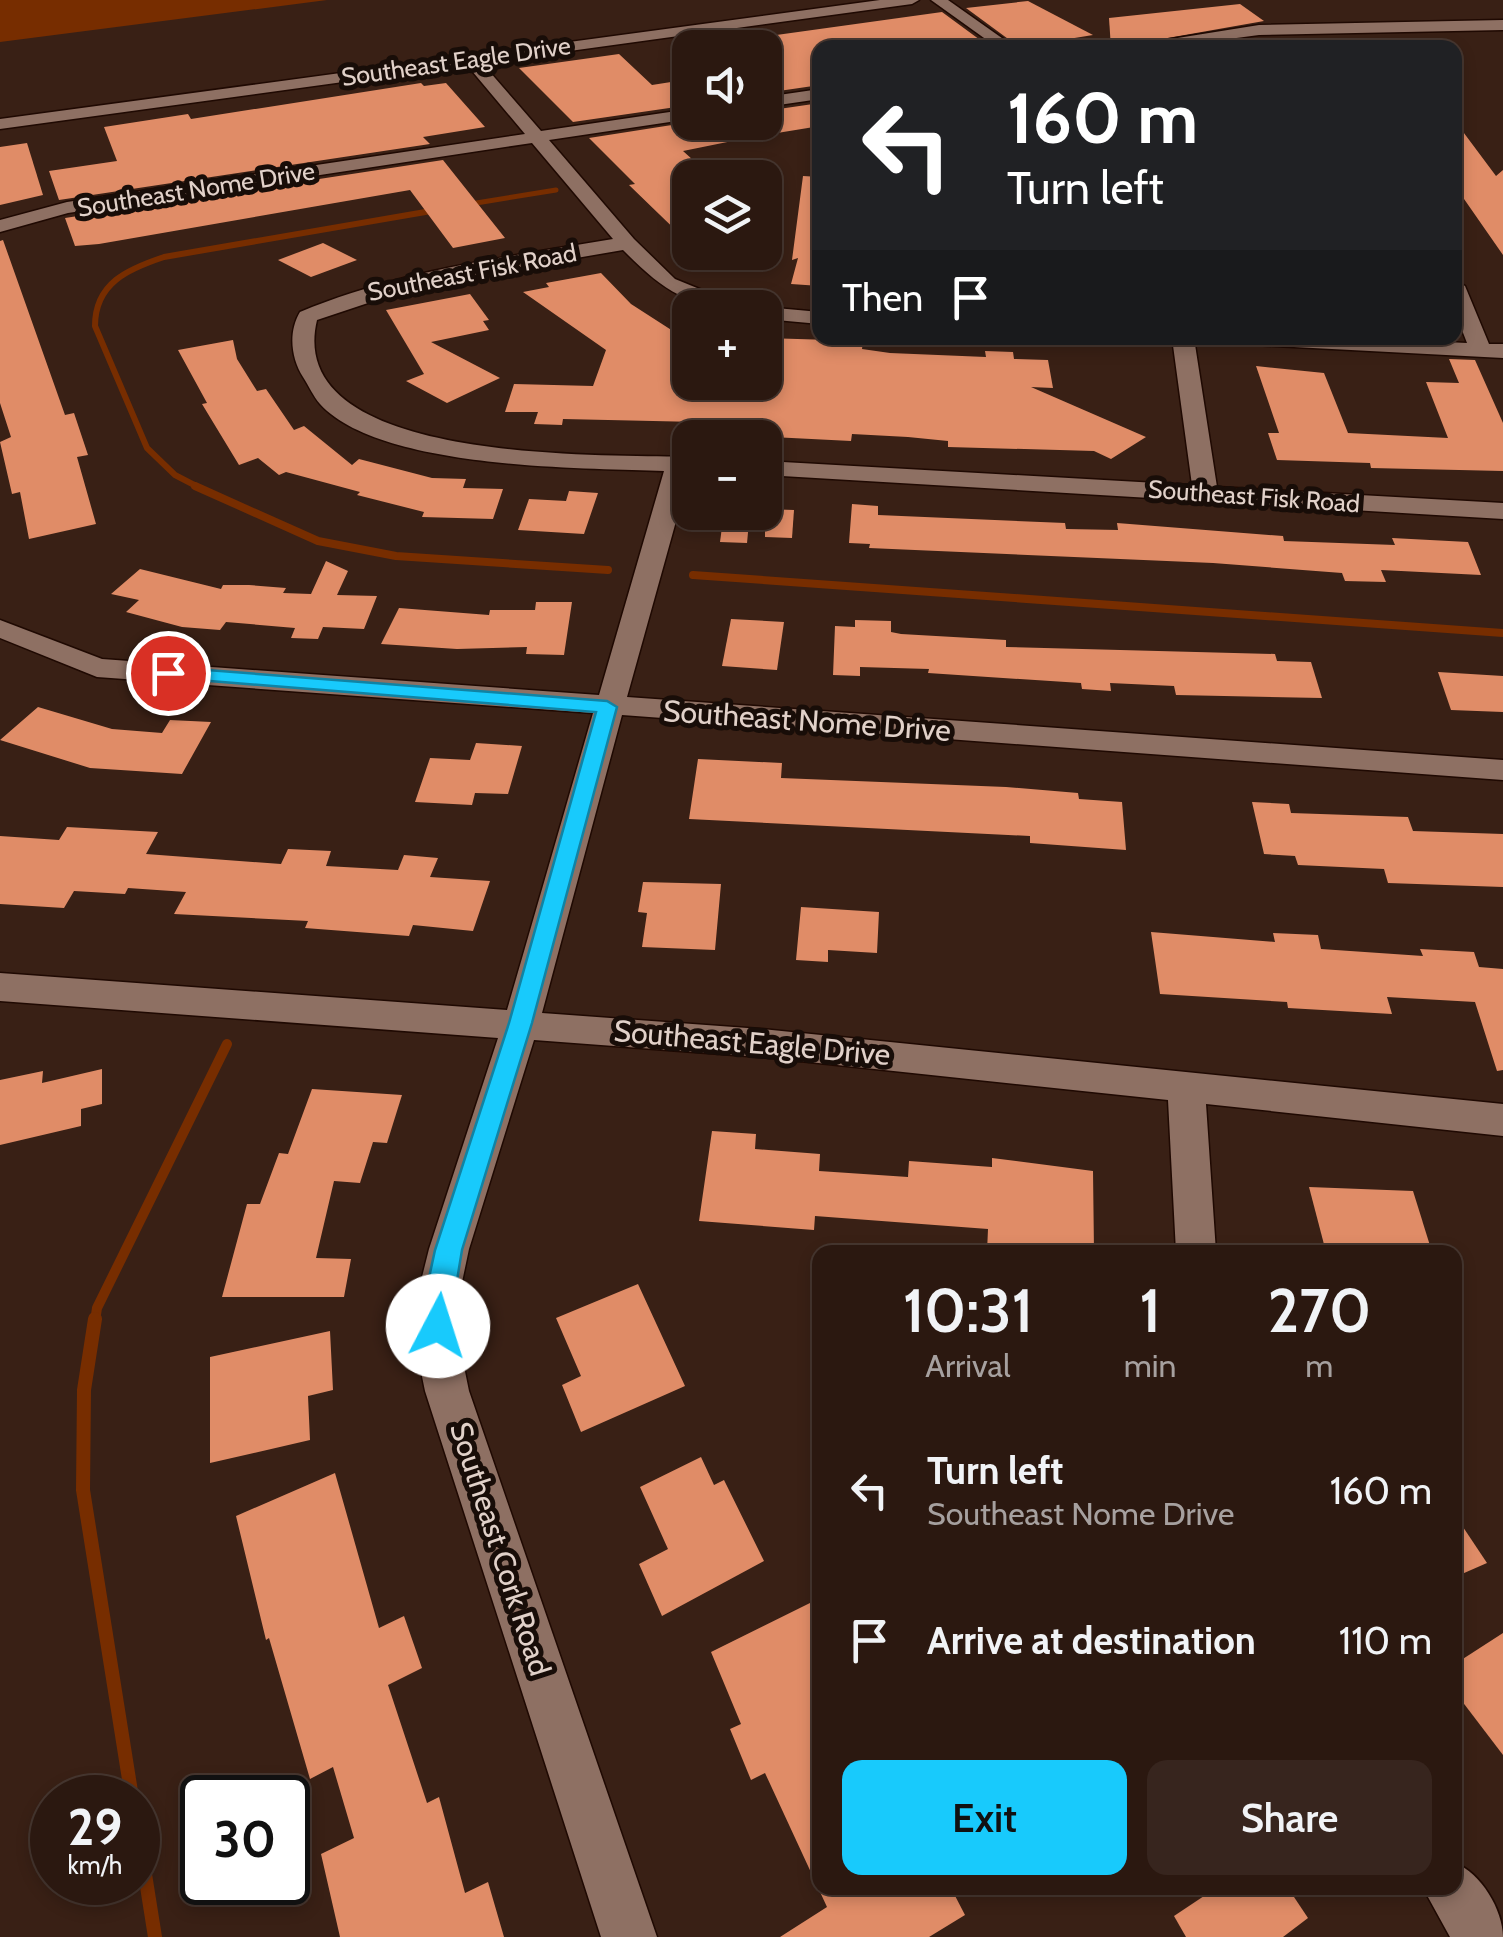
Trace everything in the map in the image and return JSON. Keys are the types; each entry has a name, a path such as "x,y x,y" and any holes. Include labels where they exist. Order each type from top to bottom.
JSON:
{"street":[{"name":"Southeast Eagle Drive","path":"0,124 912,0"},
{"path":"938,0 997,40"},
{"path":"1183,40 1259,30 1503,25"},
{"path":"1332,28 1338,40"},
{"path":"470,59 627,243 668,283 687,290"},
{"path":"782,100 812,95"},
{"name":"Southeast Nome Drive","path":"0,226 68,208 672,117"},
{"name":"Southeast Fisk Road","path":"627,243 396,284 352,296 308,316 300,336 314,385 366,426 478,456 672,464"},
{"path":"1462,298 1492,350"},
{"path":"782,314 812,317"},
{"path":"1185,345 1206,492"},
{"path":"1385,345 1492,350"},
{"name":"Southeast Fisk Road","path":"782,469 1503,512"},
{"name":"Southeast Cork Road","path":"629,1937 447,1390 439,1352 437,1301 449,1250 521,1023 607,707 672,502"},
{"name":"Southeast Nome Drive","path":"0,628 97,668 1503,770"},
{"name":"Southeast Eagle Drive","path":"0,987 521,1023 1186,1085 1503,1120"},
{"path":"1186,1085 1196,1245"},
{"path":"1455,1895 1483,1937"}],"shaded area":[{"path":"0,0 327,0 0,42"}],"building":[{"path":"1028,1 1093,35 1062,40 1009,40 966,8"},
{"path":"1240,4 1264,21 1156,40 1110,40 1109,18"},
{"path":"942,12 980,40 812,40 812,86 782,91 782,34"},
{"path":"619,54 652,85 672,82 672,108 573,122 519,68"},
{"path":"421,83 446,83 485,127 423,137 430,144 59,200 49,171 117,161 104,127 188,114 191,119"},
{"path":"812,104 812,127 782,132 782,109"},
{"path":"672,125 672,140 737,140 683,151 693,160 672,160 672,227 589,138"},
{"path":"1462,130 1496,176 1503,170 1503,255 1462,196"},
{"path":"27,143 43,195 0,205 0,147"},
{"path":"443,160 505,238 453,248 410,190 75,246 65,218"},
{"path":"803,176 812,177 812,285 791,284 798,258 792,260"},
{"path":"3,240 65,415 74,413 88,455 77,457 96,524 29,539 20,492 12,494 0,442 11,437 0,403"},
{"path":"323,243 357,260 311,277 278,260"},
{"path":"601,273 631,304 672,330 672,400 782,400 782,339 812,339 812,345 862,345 862,349 890,353 986,357 985,351 1013,352 1014,359 1048,360 1053,388 1031,387 1146,437 1111,459 1094,451 948,447 948,441 908,437 852,434 851,441 782,437 782,420 563,419 562,425 534,424 538,412 505,412 514,384 593,386 606,350 523,292 549,287 546,283"},
{"path":"470,294 489,320 483,321 489,330 431,342 500,378 447,403 406,381 424,374 386,310"},
{"path":"233,340 237,359 257,391 266,389 294,430 304,426 352,465 359,459 432,478 466,479 463,488 503,489 493,519 422,517 424,512 357,495 360,492 286,472 279,475 258,458 239,465 202,404 207,403 178,350"},
{"path":"1449,359 1475,360 1503,423 1503,471 1371,468 1370,463 1277,460 1268,433 1279,433 1256,366 1324,373 1348,433 1448,438 1426,382 1459,383"},
{"path":"569,491 598,493 584,534 518,530 529,499 566,501"},
{"path":"852,504 878,506 878,515 1065,523 1066,529 1118,530 1117,523 1283,536 1284,541 1395,545 1392,538 1468,542 1481,575 1381,570 1386,582 1345,581 1342,573 1213,563 869,548 870,544 849,543"},
{"path":"782,510 794,510 792,538 765,537 765,530 782,530"},
{"path":"722,530 748,530 747,543 720,542"},
{"path":"326,561 348,571 337,595 377,596 364,629 323,627 318,639 291,638 295,628 226,622 220,630 182,627 126,612 139,600 111,594 140,569 221,589 223,585 249,585 286,588 283,593 311,594"},
{"path":"536,602 572,602 564,655 526,654 527,647 457,649 381,644 399,608 489,615 490,610 535,610"},
{"path":"731,619 784,622 777,670 722,666"},
{"path":"855,620 891,621 891,632 901,634 1006,640 1006,647 1275,654 1277,661 1311,662 1322,698 1176,695 1174,686 1110,683 1111,691 1082,689 1081,683 928,673 929,669 860,667 860,676 833,675 835,626 855,627"},
{"path":"1438,672 1503,676 1503,712 1451,710"},
{"path":"38,707 112,729 162,733 170,720 211,722 182,774 90,768 0,740"},
{"path":"476,743 522,746 508,794 475,793 472,805 415,802 430,758 470,760"},
{"path":"698,759 782,763 781,778 1006,787 1078,793 1079,799 1122,802 1126,850 1030,843 1030,836 689,819"},
{"path":"1252,802 1289,804 1291,813 1408,817 1413,831 1503,834 1503,887 1388,883 1384,869 1298,865 1295,856 1264,854"},
{"path":"67,827 158,832 146,854 281,864 288,849 331,851 326,866 398,870 404,855 438,858 430,877 490,881 473,931 413,925 409,936 305,928 308,921 174,914 186,892 128,888 125,894 74,891 64,908 0,904 0,836 59,840"},
{"path":"643,882 721,884 715,950 642,947 647,913 638,912"},
{"path":"801,907 879,912 877,953 828,950 828,962 796,960"},
{"path":"1151,932 1275,942 1273,933 1318,935 1321,949 1423,956 1420,949 1474,952 1479,967 1503,969 1503,1070 1497,1071 1475,1002 1387,997 1392,1014 1160,994"},
{"path":"102,1069 102,1104 81,1109 81,1126 0,1145 0,1080 43,1071 42,1083"},
{"path":"312,1089 402,1095 387,1143 373,1142 360,1183 334,1181 316,1258 351,1259 344,1297 222,1297 247,1204 260,1204 279,1153 288,1154"},
{"path":"712,1131 756,1134 755,1149 820,1154 819,1171 908,1177 909,1161 992,1167 992,1158 1093,1171 1094,1245 987,1245 988,1229 815,1216 814,1230 699,1221"},
{"path":"1309,1187 1413,1191 1430,1245 1324,1245"},
{"path":"638,1284 685,1386 581,1432 562,1385 581,1376 556,1318"},
{"path":"330,1331 333,1390 308,1396 310,1440 210,1463 210,1357"},
{"path":"701,1457 714,1485 724,1480 764,1561 662,1616 639,1564 668,1549 640,1487"},
{"path":"335,1473 379,1628 404,1616 422,1668 388,1685 427,1803 439,1797 465,1893 488,1882 504,1937 340,1937 321,1854 354,1838 333,1767 310,1779 269,1638 266,1640 236,1516"},
{"path":"1462,1526 1487,1563 1462,1574"},
{"path":"812,1602 812,1875 765,1773 751,1780 730,1729 741,1724 711,1652"},
{"path":"1503,1633 1503,1755 1462,1701 1462,1659"},
{"path":"821,1895 955,1895 965,1915 929,1937 780,1937 827,1907"},
{"path":"1206,1895 1293,1895 1308,1918 1283,1937 1186,1937 1174,1916"}],"waterway":[{"path":"464,205 556,190"},
{"path":"200,488 175,475 147,448 95,326 96,311 107,288 126,273 164,257 437,210 424,212"},
{"path":"195,486 318,541 396,556 608,570"},
{"path":"693,575 1503,633"},
{"path":"95,1321 97,1308 227,1044"},
{"path":"95,1319 84,1390 83,1490 128,1775"},
{"path":"150,1905 155,1937"}],"route":[{"path":"168,673 607,707 521,1023 449,1250 437,1301 438,1326"}]}
